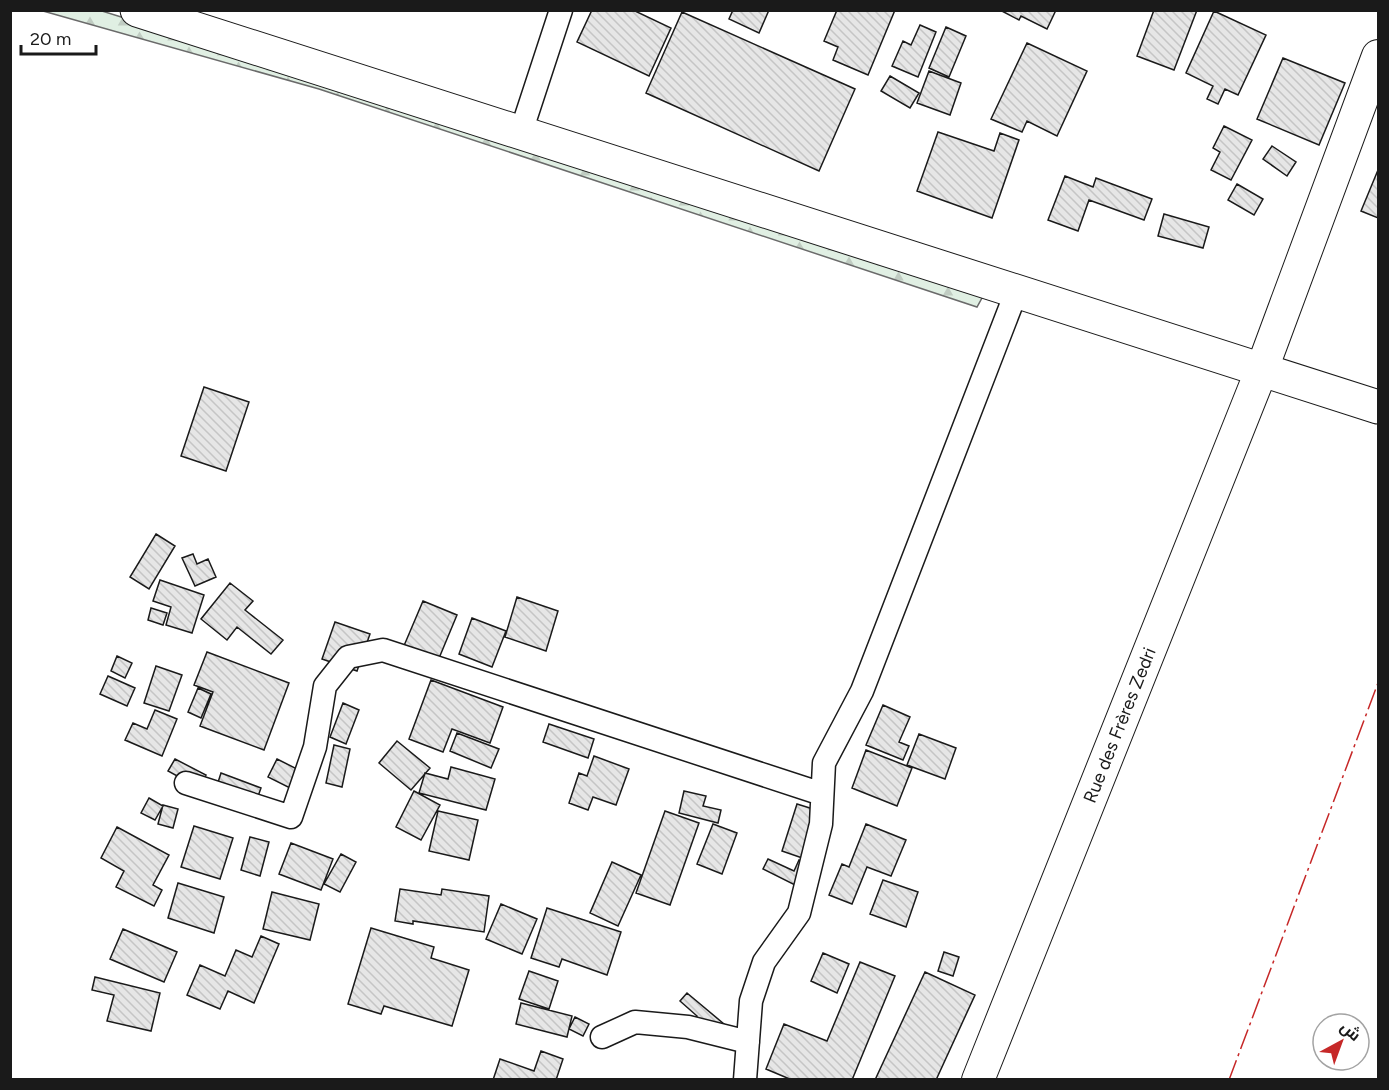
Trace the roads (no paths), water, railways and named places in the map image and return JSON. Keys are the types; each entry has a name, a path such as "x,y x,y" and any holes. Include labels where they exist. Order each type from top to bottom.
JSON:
{"main road":[{"path":"137,10 1378,406"},
{"name":"Rue des Frères Zedri","path":"978,1080 1262,369 1378,56"}],"street":[{"path":"521,132 561,10"},
{"path":"745,1080 751,1001 764,962 799,913 820,824 824,763 862,691 1017,290"},
{"path":"186,783 291,817 315,747 325,686 348,657 383,650 822,794"},
{"path":"602,1037 635,1022 688,1027 748,1042"}]}
